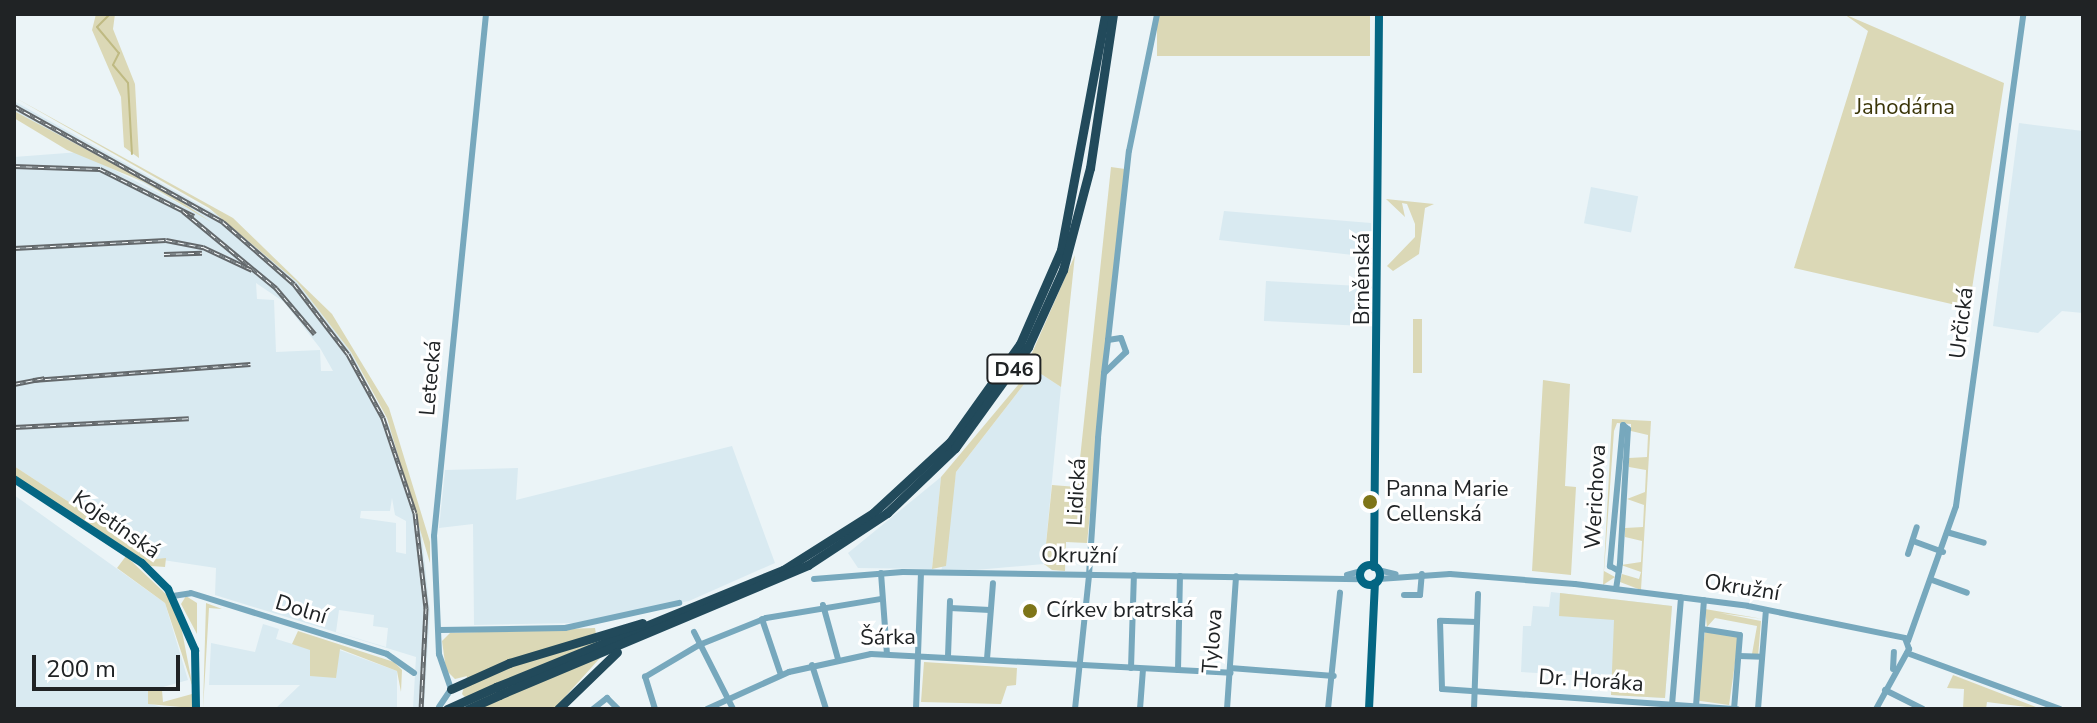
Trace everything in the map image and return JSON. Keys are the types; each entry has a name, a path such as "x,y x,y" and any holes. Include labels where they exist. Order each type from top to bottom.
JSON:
{"highway":[{"name":"D46","path":"468,709 498,691 783,570 850,530 906,486 983,401 1027,330 1061,250 1105,14"},
{"name":"D46","path":"443,708 498,691 644,636 771,584 864,531 932,472 992,403 1042,319 1075,230 1113,14"},
{"path":"451,689 533,654 677,615"},
{"path":"558,709 595,666 644,636"}],"main road":[{"name":"Brněnská","path":"1369,709 1371,579 1377,544 1379,14"},
{"name":"Kojetínská","path":"14,479 142,563 173,596 195,650 196,709"},
{"path":"451,689 459,698"}],"street":[{"name":"Letecká","path":"451,689 439,630 434,536 471,129 486,14"},
{"path":"1108,340 1129,151 1157,14"},
{"name":"Určická","path":"1876,709 1907,649 1911,629 1950,533 2023,14"},
{"name":"Lidická","path":"1075,709 1089,575 1104,373 1108,340 1121,338 1127,348 1104,373"},
{"name":"Werichova","path":"1616,589 1619,571 1624,501 1623,425 1610,566 1619,571"},
{"path":"1614,500 1624,501"},
{"path":"1908,554 1917,527"},
{"path":"1950,533 1984,543"},
{"path":"1913,541 1943,552"},
{"path":"881,573 887,654"},
{"name":"Okružní","path":"814,579 881,573 1371,579 1422,574 1616,589 1704,600 1766,610 1877,638 1898,638 1907,649"},
{"path":"1404,595 1420,595 1422,574"},
{"path":"916,709 921,575"},
{"path":"1131,668 1134,575"},
{"path":"1178,670 1180,576"},
{"name":"Tylova","path":"1227,709 1236,576"},
{"path":"1932,580 1967,593"},
{"path":"987,659 993,583"},
{"name":"Dolní","path":"173,596 191,593 391,656 414,673"},
{"path":"1328,709 1334,676 1340,593"},
{"path":"1474,709 1478,594"},
{"path":"1672,707 1681,597"},
{"path":"655,709 645,677 699,645 762,619 823,605 881,599"},
{"path":"1696,706 1704,600"},
{"path":"439,630 565,628 679,603"},
{"path":"823,605 838,659"},
{"path":"948,656 950,605 990,610"},
{"path":"1758,709 1766,610"},
{"path":"762,619 781,675"},
{"name":"Dr. Horáka","path":"1477,622 1440,621 1442,689 1736,709"},
{"path":"1702,629 1738,632 1736,709"},
{"name":"Určická","path":"1892,676 1893,650 1898,638 1911,629"},
{"path":"694,632 733,709"},
{"name":"Okružní","path":"1877,638 1893,650 1907,649"},
{"path":"1907,649 2060,709"},
{"name":"Šárka","path":"707,709 726,697 812,665 887,654 1080,666 1334,676"},
{"path":"1739,656 1762,657"},
{"path":"812,665 826,709"},
{"path":"1140,709 1143,669"},
{"path":"443,708 451,689"},
{"path":"1885,690 1923,709"},
{"path":"593,709 607,698 618,709"},
{"path":"1576,699 1576,709"}],"shaded area":[{"path":"14,101 225,219 297,281 351,352 395,438 420,520 430,611 424,709 413,709 416,657 215,595 216,568 156,559 14,466 14,157 80,152 208,219 14,111","holes":["256,283 284,302 320,348 333,371 321,371 320,350 276,352 274,300 257,299","392,498 395,515 406,521 406,554 396,552 396,523 360,518 361,511 390,511","339,610 374,615 373,626 388,628 386,647 336,632"]},
{"path":"2019,123 2083,131 2083,313 2062,311 2038,333 1993,326"},
{"path":"1591,187 1638,196 1631,232 1584,223"},
{"path":"1224,211 1371,223 1371,257 1219,240"},
{"path":"1266,281 1360,286 1358,326 1264,321"},
{"path":"1035,370 1061,387 1044,564 941,573 956,472"},
{"path":"732,446 775,563 689,601 574,623 474,625 473,524 439,528 445,470 518,468 516,500"},
{"path":"941,477 932,569 858,568 848,553"},
{"path":"14,495 165,603 188,680 149,691 148,703 169,709 14,709"},
{"path":"1551,592 1672,606 1665,698 1611,695 1611,686 1589,684 1589,676 1521,672 1523,626 1531,626 1533,606 1549,607"},
{"path":"263,624 279,629 276,639 309,649 312,640 397,671 397,709 275,709 300,685 209,685 211,643 255,652"}],"green space":[{"path":"96,14 115,14 113,29 135,84 139,158 124,147 121,97 92,30"},
{"path":"1157,14 1370,14 1370,56 1157,56"},
{"name":"Jahodárna","path":"1844,14 2004,83 1969,308 1794,268 1868,31"},
{"path":"14,97 233,218 332,314 389,408 430,542 430,563 387,418 351,352 297,282 209,208"},
{"path":"14,111 170,194 211,222 144,182 67,150 14,118"},
{"path":"1111,167 1125,169 1087,543 1066,542 1065,571 1052,570 1044,564 1052,485 1077,487"},
{"path":"1386,199 1434,204 1425,208 1419,254 1393,271 1387,266 1415,237 1415,224 1407,204 1402,203 1405,217"},
{"path":"1075,255 1061,387 1035,370 956,472 946,566 932,569 941,477 1018,385"},
{"path":"1413,319 1422,319 1422,373 1413,373"},
{"path":"1543,380 1570,384 1565,486 1576,487 1571,575 1532,571"},
{"path":"1612,419 1651,421 1641,590 1620,582 1622,574 1639,579 1641,572 1621,565 1641,562 1642,541 1625,537 1625,528 1643,527 1644,505 1627,499 1645,492 1646,470 1629,467 1629,458 1647,457 1648,435 1631,431 1631,424 1617,423 1614,431 1604,571 1615,577 1603,585"},
{"path":"14,466 156,559 166,558 165,567 151,566 14,476"},
{"path":"126,556 170,598 181,626 193,688 165,603 117,568"},
{"path":"1560,593 1672,606 1665,698 1611,695 1614,620 1559,616"},
{"path":"186,596 197,603 197,634 181,604"},
{"path":"206,603 222,609 209,608 203,709"},
{"path":"1705,609 1763,619 1720,613 1761,621 1758,657 1752,654 1757,626 1715,618 1707,627"},
{"path":"595,628 600,658 554,709 476,709 462,694 467,676 455,679 446,670 442,641 450,633"},
{"path":"298,631 394,662 402,670 401,692 397,671 340,649 336,678 310,676 310,650 292,644"},
{"path":"1705,632 1739,637 1729,705 1695,700"},
{"path":"924,662 1017,668 1016,685 1007,686 1001,704 921,702"},
{"path":"1953,675 2041,709 1987,702 1986,709 1963,709 1964,689 1947,688"},
{"path":"162,690 163,702 192,694 192,708 148,704 148,691"}],"waterway":[{"path":"110,14 97,27 119,53 113,65 128,83 132,154"}],"railway":[{"path":"14,106 223,222 294,284 348,354 383,418 415,513 426,608 421,709"},
{"path":"14,166 100,169 194,216"},
{"path":"183,211 276,288 315,334"},
{"path":"14,248 166,240 203,247 252,270"},
{"path":"164,254 202,253"},
{"path":"33,380 250,364"},
{"path":"14,384 44,378"},
{"path":"14,427 189,418"}],"place":[{"name":"Panna Marie Cellenská","path":"1370,502"},
{"name":"Církev bratrská","path":"1030,611"}]}
